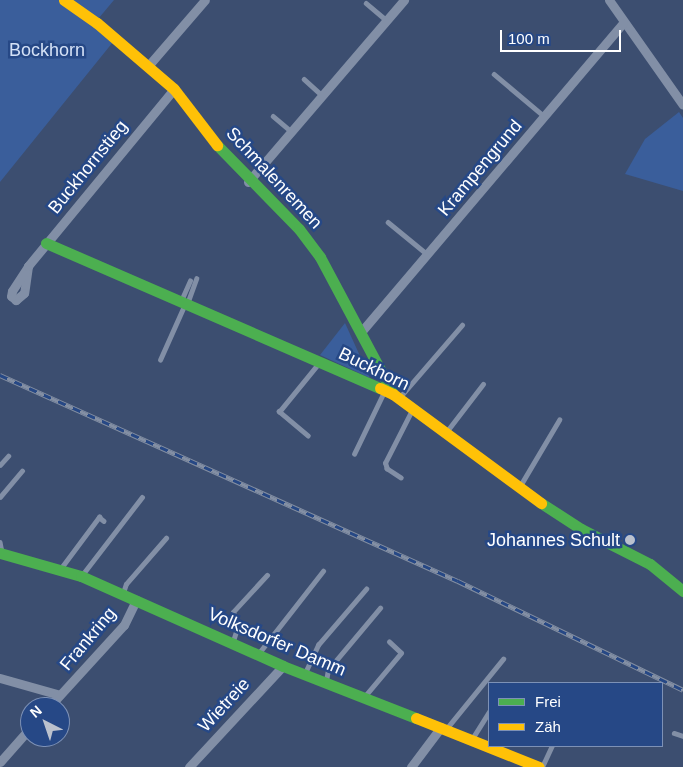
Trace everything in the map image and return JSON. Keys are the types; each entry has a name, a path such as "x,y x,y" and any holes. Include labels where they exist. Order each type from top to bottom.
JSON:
{"street":[{"name":"Schmalenremen","path":"64,0 148,66 174,89 248,182 299,229 320,257 362,332 392,394"},
{"path":"148,66 205,0"},
{"path":"248,182 404,0"},
{"path":"609,0 623,23 683,105"},
{"name":"Krampengrund","path":"362,332 623,23"},
{"name":"Buckhornstieg","path":"28,266 174,89"},
{"name":"Buckhorn","path":"46,243 392,394 519,487 581,528 650,564 683,591"},
{"name":"Volksdorfer Damm","path":"1,553 81,576 283,666 488,746"},
{"name":"Frankring","path":"0,678 60,695 124,625 136,600"},
{"name":"Wietreie","path":"188,767 283,666"},
{"path":"411,767 444,728"},
{"path":"0,762 20,739"},
{"name":"Volksdorfer Damm","path":"490,747 541,767"}],"lane":[{"path":"366,3 387,21"},
{"path":"494,74 544,116"},
{"path":"304,79 323,96"},
{"path":"273,116 292,132"},
{"path":"388,222 428,255"},
{"path":"160,360 196,279"},
{"path":"184,304 190,281"},
{"path":"354,454 392,394 462,325"},
{"path":"308,436 279,412 320,362"},
{"path":"445,434 483,384"},
{"path":"401,478 387,469 385,463 413,409"},
{"path":"519,487 559,420"},
{"path":"0,465 8,456"},
{"path":"0,498 22,471"},
{"path":"81,576 142,497"},
{"path":"60,570 99,517 104,521"},
{"path":"123,594 126,584 166,538"},
{"path":"0,542 1,553"},
{"path":"258,654 323,571"},
{"path":"232,643 237,629 233,612 267,575"},
{"path":"305,674 318,645 366,589"},
{"path":"326,682 328,670 380,608"},
{"path":"364,698 401,653 389,642"},
{"path":"444,728 503,659"},
{"path":"472,740 488,714"},
{"path":"674,733 683,736"},
{"path":"541,767 551,747"}],"green space":[{"name":"Bockhorn","path":"0,0 114,0 93,25 113,42 0,182"},
{"path":"679,112 683,118 683,191 625,174 645,139"},
{"path":"345,323 370,378 320,355"}],"railway":[{"path":"0,375 458,581 683,690"}],"traffic: fast":[{"path":"217,145 299,229 320,257 393,394"},
{"path":"46,243 380,388"},
{"path":"541,503 581,529 650,564 683,591"},
{"path":"0,553 81,576 283,666 416,718"}],"traffic: slow":[{"path":"64,0 97,23 174,89 217,145"},
{"path":"380,388 393,394 541,503"},
{"path":"416,718 488,747"},
{"path":"489,747 539,767"}],"place":[{"name":"Johannes Schult","path":"630,540"}]}
